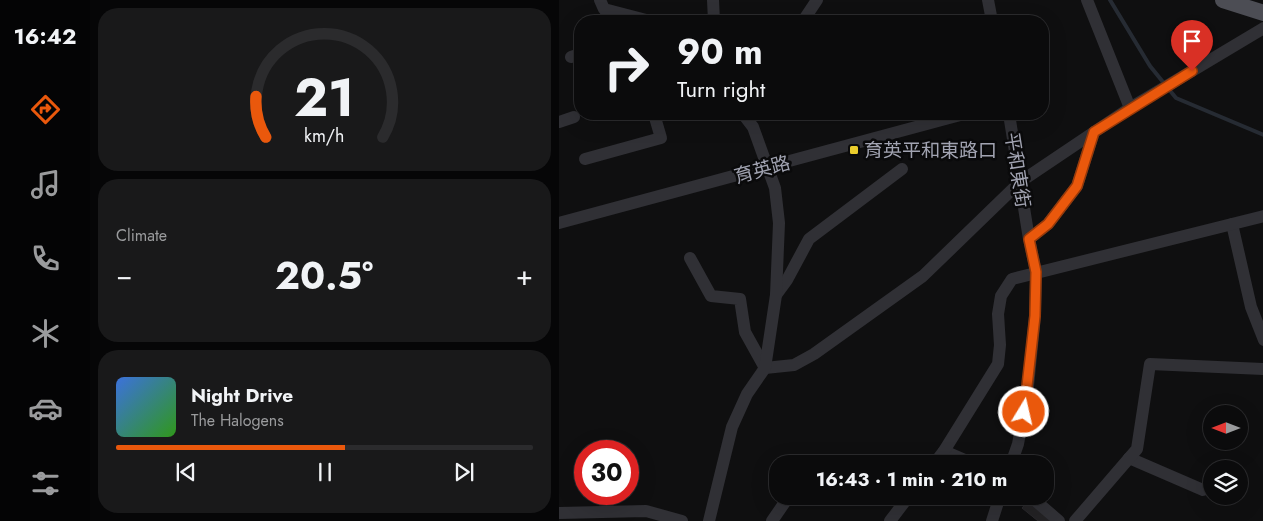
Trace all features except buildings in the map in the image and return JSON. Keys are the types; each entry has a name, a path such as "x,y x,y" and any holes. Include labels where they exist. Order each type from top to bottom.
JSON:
{"main road":[{"path":"1223,0 1263,13"}],"street":[{"path":"600,0 604,9 628,15"},
{"path":"713,0 714,15"},
{"path":"807,15 817,0"},
{"path":"988,0 991,15"},
{"path":"1087,0 1130,108"},
{"path":"765,368 794,365 814,354 923,276 1020,182 1130,108 1263,28"},
{"path":"559,122 574,117"},
{"path":"585,159 661,138 656,120"},
{"path":"708,521 733,427 747,394 765,368 775,295 779,223 775,188 753,127 748,120"},
{"path":"753,127 756,120"},
{"name":"育英路","path":"559,223 942,120"},
{"name":"平和東街","path":"1010,120 1036,272 1035,316 1027,396 1014,455"},
{"path":"1029,239 1048,224 1077,186 1094,132"},
{"path":"775,295 787,280 809,239 902,169"},
{"path":"941,455 998,364 1000,344 997,314 1001,296 1013,279 1263,216"},
{"path":"1232,224 1251,307 1263,340"},
{"path":"691,258 711,296 740,298 745,332 765,368"},
{"path":"1075,521 1137,449 1150,364 1263,369"},
{"path":"944,451 953,455"},
{"path":"1129,458 1203,490"},
{"path":"772,521 783,505"},
{"path":"890,521 902,505"},
{"path":"992,521 997,505"},
{"path":"1040,505 1059,521"},
{"path":"559,513 647,511 682,521"}],"waterway":[{"path":"1110,0 1150,66 1176,98 1264,135"}],"place":[{"name":"育英平和東路口","path":"854,150"}],"route":[{"path":"1024,412 1035,316 1036,272 1029,239 1048,224 1077,186 1094,132 1192,71"}]}
